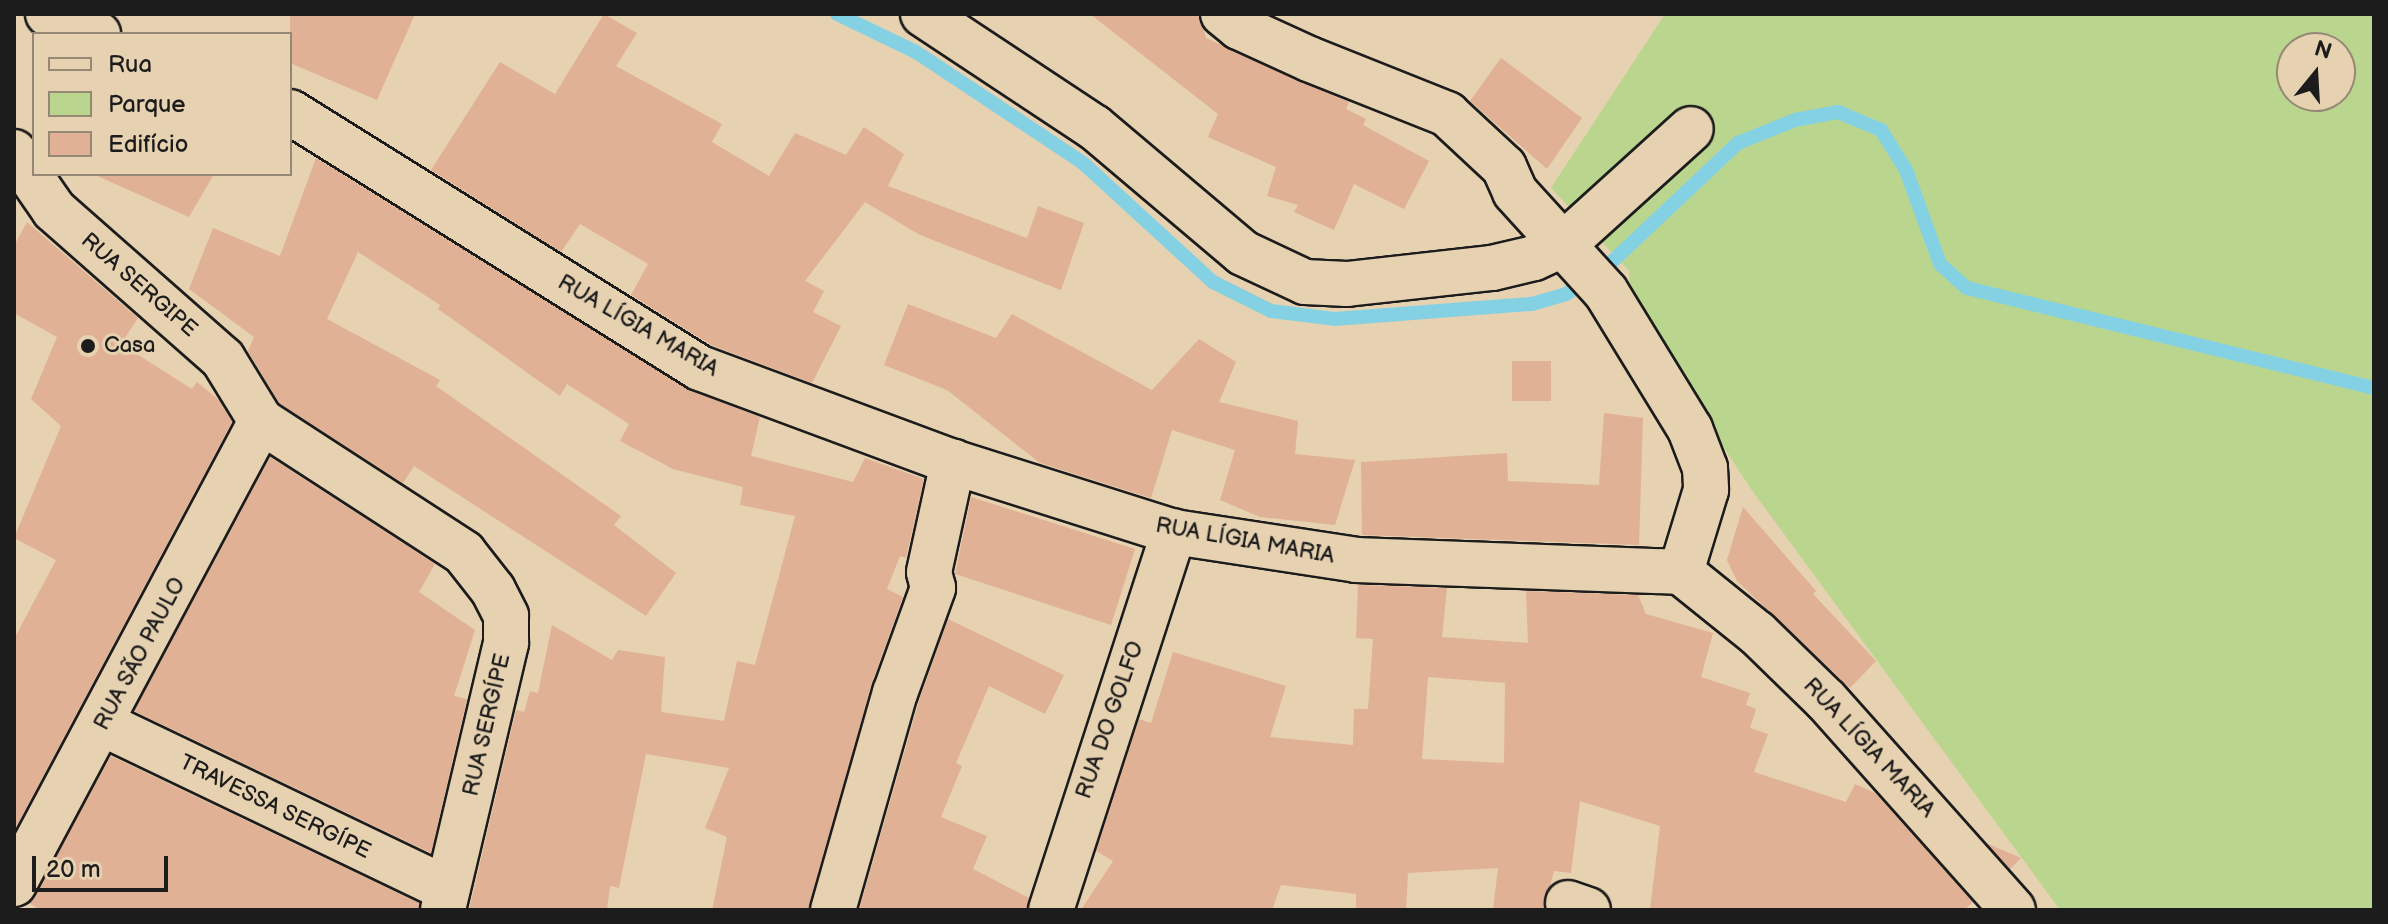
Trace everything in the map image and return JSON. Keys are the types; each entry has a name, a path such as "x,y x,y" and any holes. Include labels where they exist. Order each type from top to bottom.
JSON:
{"street":[{"path":"48,14 93,32"},
{"path":"923,14 1094,127 1243,253 1305,282 1347,284 1492,268 1564,244 1691,129"},
{"path":"1223,14 1239,27 1309,59 1447,114 1504,167 1515,192 1606,292 1690,429 1705,468 1706,490 1694,541 1681,572"},
{"name":"RUA LÍGIA MARIA","path":"292,113 700,368 953,462 1174,532 1356,560 1681,572 1757,633 1826,700 2013,910"},
{"name":"RUA SERGIPE","path":"14,152 54,210 223,359 261,421"},
{"name":"RUA SÃO PAULO","path":"14,884 103,724 261,421"},
{"name":"RUA SERGÍPE","path":"261,421 464,553 506,616 503,664 445,900"},
{"path":"833,910 895,693 929,602 929,572 953,462"},
{"name":"RUA DO GOLFO","path":"1051,910 1174,532"},
{"name":"TRAVESSA SERGÍPE","path":"103,724 445,900"}],"green space":[{"path":"1665,14 2374,14 2374,910 2060,910 1751,489 1631,306 1629,271 1551,188"}],"building":[{"path":"290,14 415,14 377,100 292,64"},
{"path":"604,14 637,33 616,66 722,124 712,142 769,176 795,133 846,155 864,127 904,154 888,186 1027,238 1038,206 1084,223 1061,290 920,235 865,202 805,281 824,291 813,312 841,326 812,383 711,345 631,295 648,264 580,224 561,252 431,170 500,62 555,94"},
{"path":"1090,14 1199,14 1206,38 1349,102 1346,109 1366,119 1363,125 1429,161 1404,209 1354,184 1334,230 1294,212 1298,205 1267,196 1276,167 1208,137 1218,114"},
{"path":"1501,58 1582,118 1547,169 1470,101"},
{"path":"316,158 687,389 760,417 751,456 853,482 865,458 924,479 906,558 900,556 887,589 903,597 871,686 809,910 712,910 727,837 705,828 729,768 646,754 619,888 610,886 607,910 469,910 516,710 524,712 530,691 538,693 552,625 612,660 618,650 665,657 661,712 724,721 737,661 755,665 795,516 740,505 743,487 673,469 620,441 629,424 567,384 560,396 438,309 440,305 358,252 327,319 440,380 436,386 621,516 614,525 676,573 646,616 414,466 403,483 279,403 248,351 254,337 189,289 213,228 280,256"},
{"path":"97,176 213,176 189,217"},
{"path":"27,222 138,318 121,344 192,389 197,382 219,400 232,422 14,831 14,639 56,560 14,538 61,426 31,399 57,337 14,313 14,246"},
{"path":"908,304 996,338 1012,314 1152,390 1199,339 1236,362 1219,402 1298,421 1295,454 1355,460 1335,525 1260,517 1220,500 1235,450 1172,430 1151,498 1040,463 947,390 884,365"},
{"path":"1512,361 1551,361 1551,401 1512,401"},
{"path":"1604,413 1643,418 1639,545 1362,535 1361,462 1507,453 1508,481 1599,485"},
{"path":"270,457 435,564 419,592 475,630 454,696 467,699 431,853 134,711"},
{"path":"971,497 1135,549 1111,625 955,574"},
{"path":"1743,507 1816,591 1813,594 1876,661 1850,688 1737,581 1727,560"},
{"path":"1358,585 1447,588 1442,637 1528,643 1526,591 1638,595 1646,614 1713,633 1701,677 1750,693 1746,705 1756,709 1750,728 1768,734 1754,772 1846,802 1855,784 1875,793 1973,902 1964,910 1650,910 1660,826 1580,801 1571,873 1554,871 1544,910 1493,910 1498,868 1408,873 1406,910 1356,910 1356,894 1281,885 1272,910 1081,910 1113,861 1096,851 1139,719 1151,723 1173,652 1286,686 1270,737 1353,745 1354,709 1368,709 1373,639 1356,638","holes":["1428,677 1505,683 1504,763 1422,759"]},
{"path":"948,619 1064,675 1045,714 989,686 956,763 962,766 941,817 987,836 973,869 1029,898 1027,910 859,910 919,701"},
{"path":"111,756 419,903 419,910 40,910 29,903"},
{"path":"1986,843 2021,858 2010,869"}],"waterway":[{"path":"837,14 916,52 1083,163 1213,282 1271,311 1335,319 1532,304 1566,294 1600,273 1738,143 1795,120 1838,112 1881,130 1906,170 1940,264 1967,288 2374,388"}],"place":[{"name":"Casa","path":"88,346"}]}
